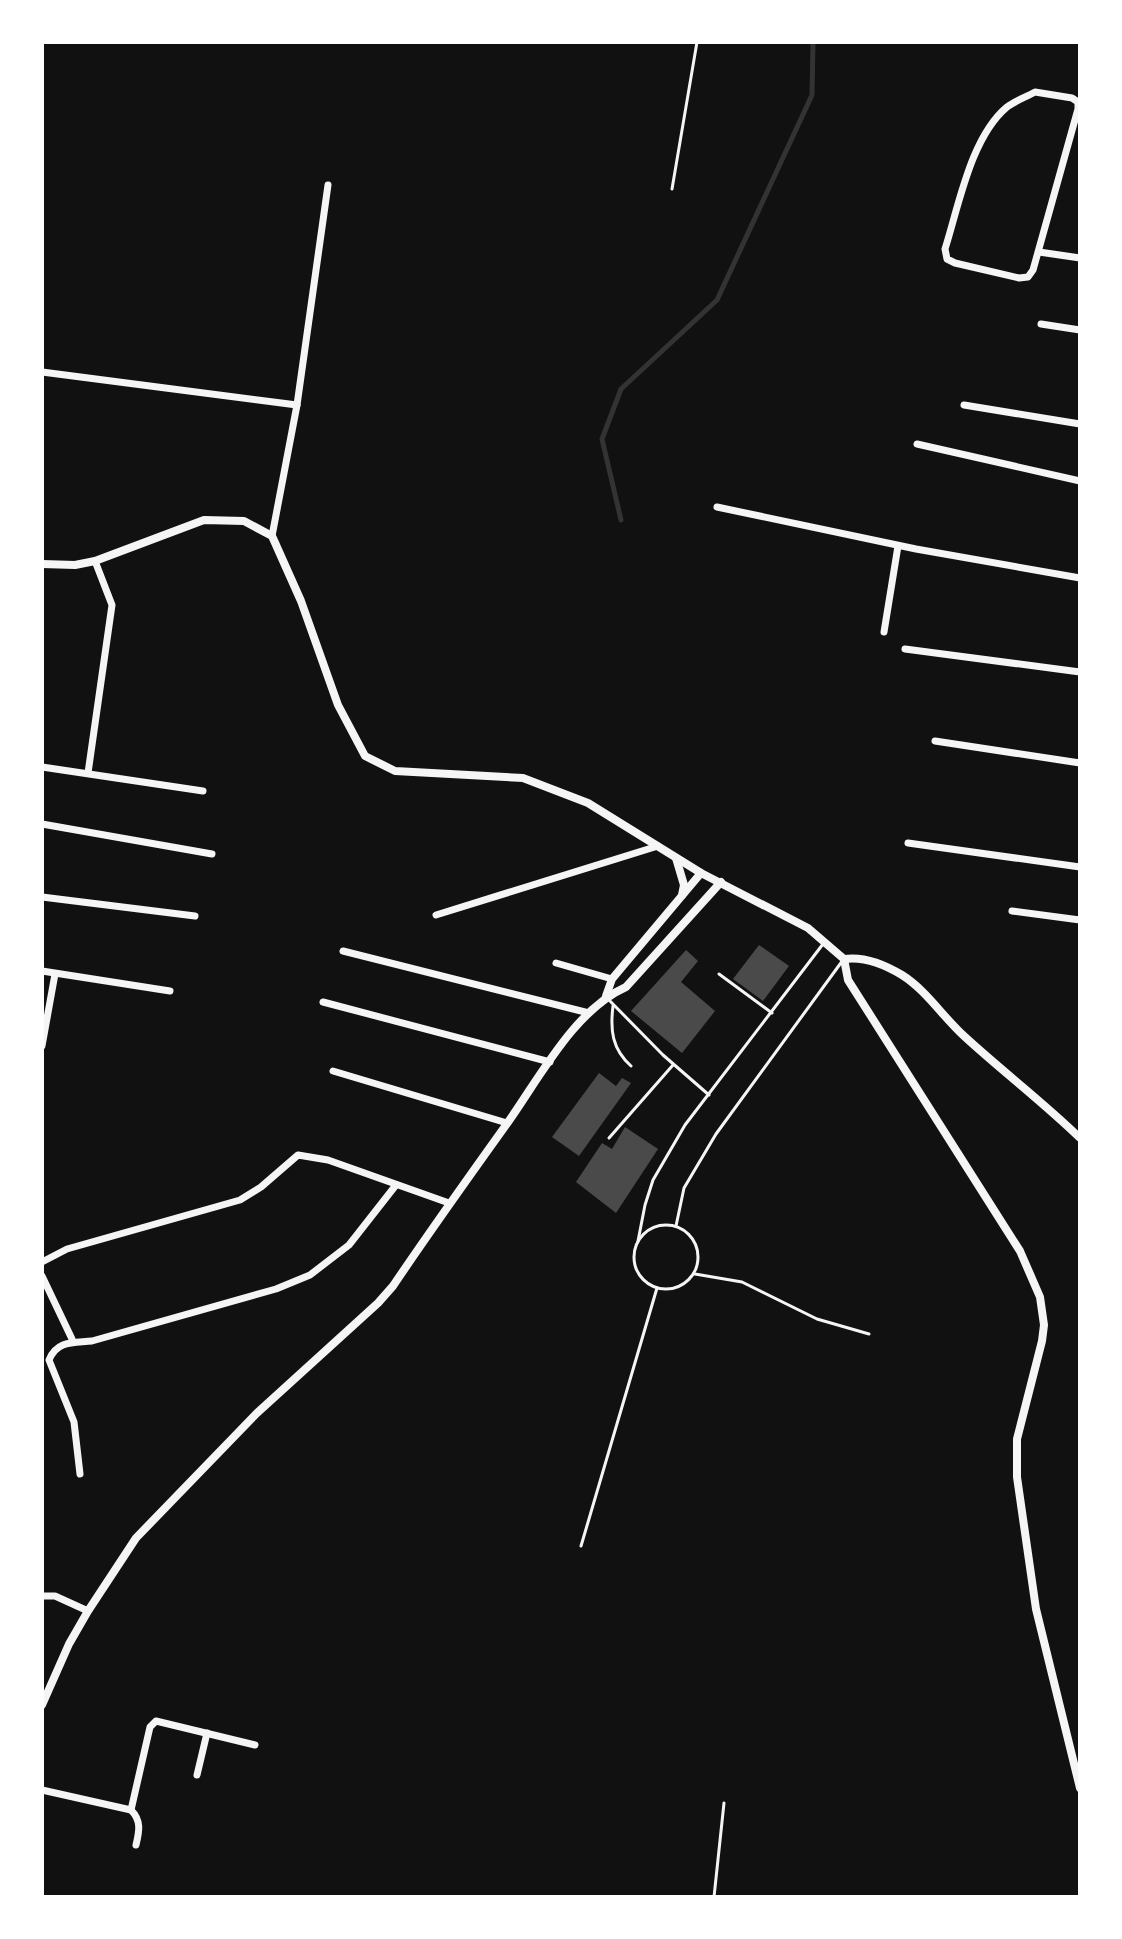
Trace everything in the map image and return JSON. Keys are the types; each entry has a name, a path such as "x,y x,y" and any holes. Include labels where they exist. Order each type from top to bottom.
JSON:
{"street":[{"path":"1035,92 1072,98 1078,102 1039,252 1028,277 1019,278 955,263 947,259 945,249 976,153 988,130 1008,107 1035,92"},
{"path":"328,185 297,405 272,536 301,601 338,705 365,756 395,771 523,778 588,803 701,873 792,918 844,959 848,980 1005,1225 1040,1297 1044,1325 1017,1439 1018,1490 1036,1609 1080,1788"},
{"path":"1039,252 1080,258"},
{"path":"1041,324 1080,330"},
{"path":"42,372 297,405"},
{"path":"964,405 1080,424"},
{"path":"917,444 1080,481"},
{"path":"717,507 898,546 1080,578"},
{"path":"42,564 75,565 95,561 204,520 244,521 272,536"},
{"path":"884,632 898,546"},
{"path":"88,773 112,605 95,561"},
{"path":"905,649 1080,672"},
{"path":"935,741 1080,763"},
{"path":"42,773 42,767 203,791"},
{"path":"42,824 212,854"},
{"path":"908,843 1080,867"},
{"path":"436,915 658,846"},
{"path":"676,857 684,885 682,897"},
{"path":"606,996 612,979 701,873"},
{"path":"42,1705 69,1644 88,1611 119,1562 155,1517 257,1413 385,1294 550,1062 589,1013 606,996 626,987 721,882"},
{"path":"42,897 195,916"},
{"path":"1012,911 1080,920"},
{"path":"343,951 589,1013"},
{"path":"844,959 856,957 872,961 905,977 962,1035 1080,1138"},
{"path":"556,963 612,979"},
{"path":"42,971 170,991"},
{"path":"42,1046 55,974"},
{"path":"323,1002 550,1062"},
{"path":"333,1071 507,1123"},
{"path":"42,1262 52,1254 67,1249 240,1200 261,1187 296,1155 328,1160 449,1203"},
{"path":"80,1474 74,1422 49,1360 51,1354 72,1339 92,1341 294,1282 326,1265 349,1245 396,1185"},
{"path":"42,1276 45,1295 72,1339"},
{"path":"42,1596 55,1596 88,1611"},
{"path":"131,1810 150,1725 160,1721 255,1745"},
{"path":"197,1775 207,1733"},
{"path":"42,1790 131,1810 140,1827 136,1845"}],"lane":[{"path":"638,1241 644,1233 659,1225 685,1230 697,1246 699,1256 695,1274 674,1289 657,1288 636,1270 634,1260 645,1205 653,1180 685,1125 825,941"},
{"path":"676,1226 684,1188 716,1134 844,959"},
{"path":"719,974 772,1013"},
{"path":"606,996 673,1065 709,1095"},
{"path":"613,1006 613,1040 621,1058 631,1066"},
{"path":"609,1138 673,1065"},
{"path":"695,1274 736,1280 813,1318 869,1334"},
{"path":"581,1546 657,1288"},
{"path":"714,1897 724,1803"}],"path":[{"path":"672,189 697,42"}],"building":[{"path":"759,945 789,966 763,1001 733,979"},
{"path":"686,950 698,961 681,982 715,1011 682,1053 631,1011"},
{"path":"599,1073 616,1086 622,1078 631,1083 579,1156 552,1137"},
{"path":"625,1127 658,1149 616,1213 576,1182 602,1143 612,1149"}],"waterway":[{"path":"621,520 602,439 621,389 717,300 812,95 813,42"}]}
